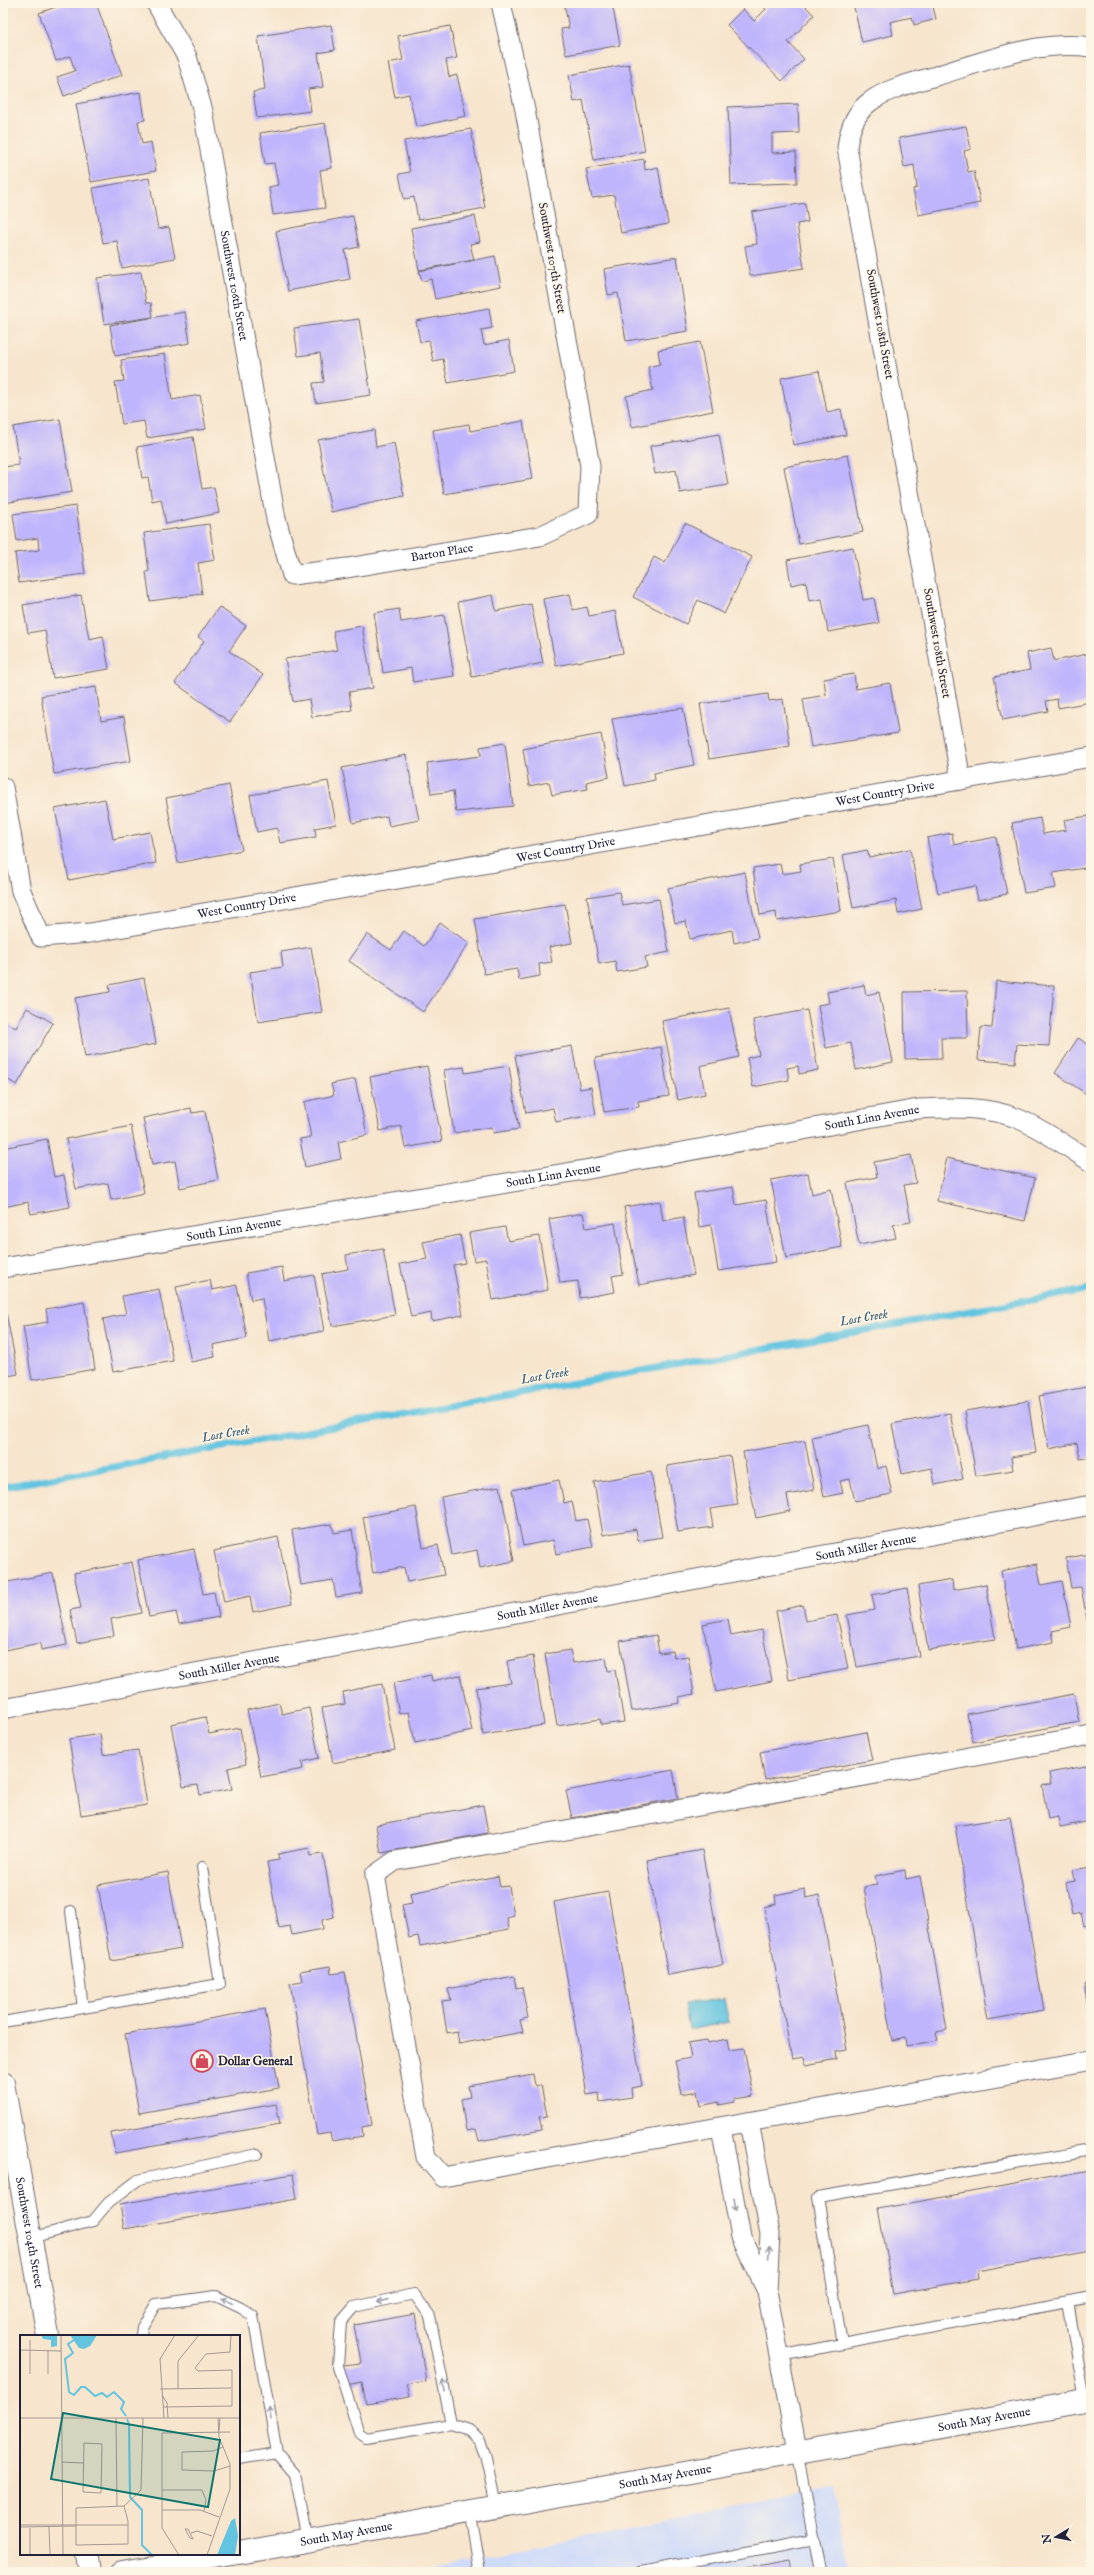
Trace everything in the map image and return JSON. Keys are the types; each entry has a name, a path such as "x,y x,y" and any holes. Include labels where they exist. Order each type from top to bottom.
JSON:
{"main road":[{"name":"Southwest 104th Street","path":"3,2083 48,2335"},
{"name":"South May Avenue","path":"240,2553 797,2451 1088,2401"},
{"path":"87,2555 90,2572"},
{"path":"122,2572 224,2555"}],"street":[{"name":"Southwest 106th Street","path":"156,3 187,58 203,111 276,519 292,575"},
{"name":"Southwest 107th Street","path":"501,3 526,117 590,466 588,514"},
{"name":"Southwest 108th Street","path":"961,780 847,148 848,136 860,111 871,101 901,86 1002,56 1036,48 1062,45 1091,47"},
{"name":"Barton Place","path":"292,575 347,568 540,536 588,514"},
{"name":"West Country Drive","path":"3,787 21,891 41,936 90,933 1091,757"},
{"name":"South Linn Avenue","path":"3,1268 584,1170 918,1109 974,1108 1019,1119 1046,1132 1091,1162"},
{"name":"South Miller Avenue","path":"3,1709 1091,1504"},
{"path":"1091,1734 395,1860 375,1875 426,2157 443,2177 1091,2060"},
{"path":"749,2122 770,2234 767,2291 797,2451"},
{"path":"721,2128 741,2237 767,2291"}],"lane":[{"path":"3,2022 220,1984 202,1867"},
{"path":"71,1911 83,2008"},
{"path":"842,2344 818,2197 1091,2150"},
{"path":"31,2238 93,2221 108,2203 138,2180 257,2154"},
{"path":"451,2424 430,2316 414,2294 354,2307 341,2322 338,2366 359,2433 368,2438 451,2424 469,2430 480,2441 486,2454 496,2506"},
{"path":"142,2335 142,2327 156,2304 216,2296 241,2308 252,2316 277,2453 295,2474 308,2541"},
{"path":"779,2356 1091,2298"},
{"path":"1068,2302 1088,2401"},
{"path":"797,2451 820,2572"},
{"path":"240,2459 277,2453"},
{"path":"469,2511 480,2572"},
{"path":"641,2572 814,2538"}],"shaded area":[{"path":"834,2486 848,2572 409,2572"}],"water":[{"path":"724,1998 729,2022 688,2030 684,2005"}],"building":[{"path":"67,3 96,3 122,75 64,96 57,77 75,71 70,56 56,61 39,13"},
{"path":"564,3 612,3 620,45 566,55 561,29 569,28"},
{"path":"761,3 802,3 814,15 788,42 804,59 782,81 727,25 743,9 754,21 766,9"},
{"path":"853,3 932,3 936,19 914,25 912,17 890,22 893,35 862,42"},
{"path":"331,25 335,50 318,53 323,87 308,89 311,111 257,118 253,92 265,90 258,36"},
{"path":"450,26 457,58 446,60 449,77 457,75 466,116 416,127 409,94 395,97 388,63 403,60 398,36"},
{"path":"629,64 645,151 594,160 583,100 574,102 569,75"},
{"path":"141,92 145,120 138,121 142,144 151,142 156,171 91,182 76,104"},
{"path":"798,104 799,133 772,134 772,153 796,152 797,183 731,185 728,107"},
{"path":"325,123 332,168 320,170 325,208 273,215 269,187 278,185 274,163 265,164 260,133"},
{"path":"966,126 971,149 964,151 968,172 974,171 980,203 918,215 913,189 917,188 914,165 904,167 899,138"},
{"path":"471,129 485,208 418,220 414,197 404,199 399,174 410,172 404,141"},
{"path":"644,159 645,170 658,167 668,224 621,233 614,195 592,198 586,169"},
{"path":"149,178 158,229 169,227 175,258 122,268 117,241 103,243 93,188"},
{"path":"805,203 808,222 797,224 804,268 750,276 745,246 757,244 752,212"},
{"path":"353,216 359,247 345,250 350,279 288,291 276,231"},
{"path":"475,216 480,242 470,244 474,260 419,270 411,228"},
{"path":"495,256 501,286 435,299 431,279 422,281 419,271"},
{"path":"677,257 688,331 626,341 618,293 608,295 604,269"},
{"path":"141,272 146,303 151,303 153,317 104,324 97,278"},
{"path":"489,308 492,328 481,330 484,345 509,340 514,371 448,383 443,359 433,361 429,340 420,342 416,321"},
{"path":"185,312 190,343 115,356 110,325"},
{"path":"359,319 371,395 316,403 313,383 324,382 320,353 298,356 294,328"},
{"path":"700,342 713,411 632,427 626,396 653,390 648,367 660,364 658,350"},
{"path":"165,354 172,400 200,395 206,429 147,438 144,421 122,424 115,382 124,381 121,360"},
{"path":"819,371 827,412 841,409 846,435 793,445 781,378"},
{"path":"60,419 72,492 4,503 3,467 19,465 13,427"},
{"path":"523,421 533,479 444,494 433,430 469,424 470,431"},
{"path":"374,430 376,447 394,443 404,496 331,512 318,440"},
{"path":"719,434 728,485 680,493 676,470 655,474 650,446"},
{"path":"193,437 202,489 214,487 219,513 166,524 161,499 152,501 148,477 142,478 137,447"},
{"path":"848,455 863,532 799,544 784,467"},
{"path":"76,506 85,574 19,583 15,553 39,550 38,538 17,541 13,514"},
{"path":"685,523 752,557 724,614 698,600 686,624 633,597 654,557 665,563"},
{"path":"209,524 215,560 198,563 202,594 150,601 146,572 149,571 144,533"},
{"path":"853,547 863,600 874,598 879,623 828,632 822,599 809,601 806,582 791,585 787,560"},
{"path":"570,594 573,610 587,607 589,616 615,611 623,653 556,666 543,599"},
{"path":"81,595 89,639 103,636 109,669 53,678 45,630 28,633 23,605"},
{"path":"493,595 496,611 531,604 543,663 472,677 458,602"},
{"path":"219,607 246,626 229,651 263,675 230,722 175,683 204,641 198,637"},
{"path":"399,609 401,622 444,615 454,676 413,682 411,668 383,673 374,613"},
{"path":"362,626 373,688 349,692 352,710 312,717 309,699 293,702 285,659 337,650 333,631"},
{"path":"1051,648 1054,661 1087,654 1091,677 1091,702 1058,708 1057,699 1046,701 1048,711 1003,720 994,677 1030,670 1027,653"},
{"path":"854,674 856,689 890,683 898,733 811,747 803,699 826,695 824,679"},
{"path":"96,687 101,721 124,717 131,761 54,774 41,696"},
{"path":"768,694 769,701 783,699 790,746 709,759 700,704"},
{"path":"683,708 694,765 654,773 655,780 625,786 612,719"},
{"path":"601,734 609,777 586,782 588,789 552,795 549,782 529,786 523,749"},
{"path":"505,743 513,806 456,812 453,791 431,794 427,763 481,756 480,747"},
{"path":"406,755 419,820 389,826 387,816 353,823 342,768"},
{"path":"328,781 336,824 315,828 316,837 280,843 277,828 257,832 250,795"},
{"path":"229,785 242,850 178,863 166,798"},
{"path":"105,799 113,839 150,832 156,863 69,880 55,809"},
{"path":"1088,816 1091,832 1091,867 1053,873 1056,888 1024,893 1012,823 1040,818 1043,834 1066,830 1064,820"},
{"path":"952,833 954,845 996,837 1007,894 978,900 975,886 938,893 927,838"},
{"path":"910,849 922,909 898,914 896,900 853,908 843,855 867,850 869,857"},
{"path":"833,859 841,911 777,921 776,912 760,915 753,868 780,864 782,874 801,871 800,864"},
{"path":"745,872 758,938 734,943 732,930 690,939 686,921 675,923 668,888"},
{"path":"619,892 622,905 659,899 669,952 645,957 647,967 617,972 615,961 599,964 587,897"},
{"path":"565,904 572,943 549,947 552,962 539,964 540,976 519,980 517,969 484,974 475,919"},
{"path":"440,923 469,943 423,1012 349,961 367,934 391,950 404,931 424,946"},
{"path":"311,947 322,1012 258,1022 250,972 283,967 281,952"},
{"path":"144,978 156,1044 85,1057 75,998 110,992 109,985"},
{"path":"996,981 1054,986 1049,1046 1017,1044 1015,1063 978,1060 981,1027 992,1028"},
{"path":"864,985 866,995 879,992 893,1062 856,1070 851,1043 826,1048 818,1005 829,1003 827,992"},
{"path":"967,991 968,1038 941,1038 942,1058 905,1059 904,992"},
{"path":"27,1008 53,1023 17,1085 3,1077 3,1021 16,1028"},
{"path":"729,1008 739,1057 700,1066 705,1094 678,1100 662,1021"},
{"path":"807,1010 818,1070 799,1074 798,1066 787,1068 789,1080 753,1087 747,1058 759,1055 753,1020"},
{"path":"1078,1038 1091,1046 1091,1097 1055,1073"},
{"path":"572,1046 580,1089 591,1087 596,1114 556,1122 553,1108 526,1113 515,1056"},
{"path":"661,1047 669,1096 638,1101 639,1107 604,1112 595,1058"},
{"path":"427,1066 442,1141 405,1148 401,1126 380,1131 370,1077"},
{"path":"509,1066 519,1129 493,1133 492,1127 454,1133 444,1070 464,1067 465,1073"},
{"path":"355,1079 367,1135 338,1142 341,1159 305,1167 300,1139 311,1137 304,1102 334,1095 331,1084"},
{"path":"191,1108 192,1113 205,1111 218,1180 180,1188 175,1161 152,1165 143,1118"},
{"path":"131,1126 144,1193 111,1200 108,1183 76,1189 66,1139"},
{"path":"47,1139 54,1177 64,1175 70,1207 31,1214 28,1202 3,1207 3,1148"},
{"path":"911,1155 916,1183 904,1185 911,1222 893,1225 896,1238 859,1245 847,1183 877,1177 874,1162"},
{"path":"947,1158 1035,1178 1025,1221 937,1201"},
{"path":"808,1173 812,1194 831,1189 842,1247 786,1258 771,1180"},
{"path":"733,1187 736,1205 766,1200 776,1262 718,1271 711,1225 699,1227 694,1193"},
{"path":"660,1201 663,1221 683,1217 694,1275 639,1285 624,1207"},
{"path":"583,1213 586,1228 615,1223 623,1274 612,1276 615,1292 580,1298 578,1281 560,1283 549,1219"},
{"path":"505,1227 508,1241 539,1236 548,1290 493,1300 486,1259 474,1261 469,1233"},
{"path":"460,1235 465,1263 453,1265 463,1315 432,1321 431,1313 411,1317 400,1264 427,1259 423,1242"},
{"path":"383,1249 395,1315 332,1326 322,1274 348,1269 346,1255"},
{"path":"282,1267 284,1281 314,1275 324,1331 269,1341 262,1298 251,1300 246,1273"},
{"path":"210,1280 212,1290 237,1285 247,1338 213,1345 215,1357 191,1362 176,1287"},
{"path":"159,1289 173,1361 113,1372 103,1319 126,1314 122,1296"},
{"path":"84,1302 95,1369 32,1380 23,1326 48,1322 46,1309"},
{"path":"6,1313 18,1374 3,1377 3,1314"},
{"path":"1091,1386 1091,1457 1080,1459 1077,1443 1049,1449 1039,1396"},
{"path":"1028,1401 1036,1453 1011,1457 1013,1470 976,1476 965,1411"},
{"path":"950,1413 963,1479 935,1485 932,1468 902,1474 892,1424"},
{"path":"868,1425 877,1469 886,1466 892,1494 855,1501 850,1479 840,1481 843,1493 824,1497 812,1437"},
{"path":"805,1441 814,1490 787,1495 790,1511 756,1518 743,1452"},
{"path":"730,1456 738,1505 710,1509 713,1527 678,1532 667,1466"},
{"path":"651,1472 662,1537 638,1541 636,1529 603,1535 594,1482"},
{"path":"559,1480 564,1503 572,1501 576,1521 587,1519 593,1547 556,1554 553,1540 523,1546 512,1490"},
{"path":"500,1486 514,1561 480,1568 477,1550 452,1555 441,1497"},
{"path":"416,1507 423,1548 438,1545 444,1575 407,1582 404,1567 373,1573 363,1517"},
{"path":"332,1524 334,1533 352,1530 362,1593 336,1597 333,1580 301,1585 292,1530"},
{"path":"278,1537 292,1604 253,1612 250,1596 224,1602 214,1551"},
{"path":"194,1549 203,1594 214,1592 219,1617 179,1624 176,1612 149,1617 138,1560"},
{"path":"1091,1554 1091,1625 1088,1625 1081,1587 1071,1588 1066,1558"},
{"path":"132,1562 142,1613 111,1619 114,1636 77,1643 70,1610 81,1608 74,1573"},
{"path":"1037,1564 1041,1585 1062,1581 1071,1627 1052,1631 1054,1642 1016,1649 1001,1571"},
{"path":"53,1573 67,1645 41,1650 40,1643 5,1650 3,1583"},
{"path":"952,1580 953,1590 986,1584 995,1639 928,1650 918,1586"},
{"path":"907,1588 919,1656 857,1667 847,1615 875,1610 872,1595"},
{"path":"803,1605 806,1621 837,1615 848,1669 789,1680 776,1611"},
{"path":"728,1619 731,1636 762,1630 772,1681 716,1692 703,1624"},
{"path":"656,1635 659,1653 673,1651 674,1658 688,1656 694,1694 679,1697 680,1703 632,1711 620,1641"},
{"path":"570,1650 573,1663 606,1658 608,1671 615,1670 624,1722 601,1725 600,1719 557,1726 545,1654"},
{"path":"533,1656 544,1725 483,1735 476,1688 511,1683 507,1661"},
{"path":"431,1675 432,1681 460,1675 472,1731 415,1743 409,1712 399,1714 393,1683"},
{"path":"382,1684 395,1750 333,1763 322,1708 345,1704 343,1692"},
{"path":"1074,1694 1079,1722 973,1742 967,1714"},
{"path":"279,1703 282,1714 309,1708 319,1758 302,1762 303,1769 261,1777 247,1710"},
{"path":"205,1717 209,1734 240,1728 246,1764 228,1768 232,1789 200,1795 198,1785 183,1787 171,1724"},
{"path":"866,1732 872,1760 765,1780 760,1752"},
{"path":"100,1734 103,1755 138,1750 147,1805 81,1815 69,1739"},
{"path":"1091,1765 1091,1821 1060,1827 1058,1817 1048,1819 1042,1785 1051,1784 1049,1773"},
{"path":"673,1770 678,1798 572,1818 566,1791"},
{"path":"483,1805 488,1833 381,1853 376,1825"},
{"path":"1010,1817 1044,2010 988,2020 955,1826"},
{"path":"309,1848 310,1856 323,1854 334,1917 322,1920 323,1929 292,1935 290,1926 279,1928 267,1862 279,1860 278,1854"},
{"path":"702,1850 723,1965 668,1975 647,1860"},
{"path":"1091,1867 1091,1924 1084,1926 1081,1913 1072,1915 1066,1883 1075,1881 1073,1870"},
{"path":"905,1870 906,1879 920,1876 947,2030 936,2032 938,2040 906,2046 905,2037 892,2040 864,1887 877,1885 875,1876"},
{"path":"168,1872 181,1949 111,1961 98,1885"},
{"path":"498,1876 500,1887 509,1886 514,1916 507,1918 509,1929 420,1946 418,1936 409,1938 402,1905 412,1903 410,1893"},
{"path":"805,1889 806,1898 819,1895 847,2049 836,2051 837,2059 806,2065 804,2057 792,2059 764,1907 776,1904 775,1895"},
{"path":"608,1892 642,2086 631,2088 632,2097 600,2102 599,2093 587,2095 554,1902"},
{"path":"330,1966 331,1974 345,1972 372,2125 362,2127 363,2136 332,2141 330,2133 317,2135 290,1983 302,1981 300,1971"},
{"path":"514,1976 516,1988 522,1987 528,2018 520,2020 523,2032 459,2044 457,2031 447,2033 442,2001 451,2000 448,1989"},
{"path":"1091,1984 1091,2018 1090,2018 1084,1985"},
{"name":"Dollar General","path":"265,2009 279,2088 139,2113 125,2034"},
{"path":"728,2039 730,2050 744,2048 753,2096 734,2099 735,2102 719,2105 719,2102 700,2106 697,2091 682,2094 675,2061 691,2058 688,2043 706,2040 707,2043"},
{"path":"533,2074 535,2086 541,2085 547,2116 539,2117 542,2130 479,2141 476,2129 466,2131 461,2099 470,2097 468,2086"},
{"path":"276,2104 280,2124 115,2153 111,2133"},
{"path":"1091,2170 1091,2250 977,2271 978,2279 893,2294 878,2209"},
{"path":"293,2174 297,2199 124,2229 120,2204"},
{"path":"415,2314 426,2381 407,2385 410,2397 366,2404 362,2382 346,2385 343,2365 361,2363 354,2325"},
{"path":"789,2560 791,2572 736,2572 736,2570"}],"waterway":[{"name":"Lost Creek","path":"3,1487 1091,1289"}],"place":[{"name":"Dollar General","path":"202,2061"}]}
